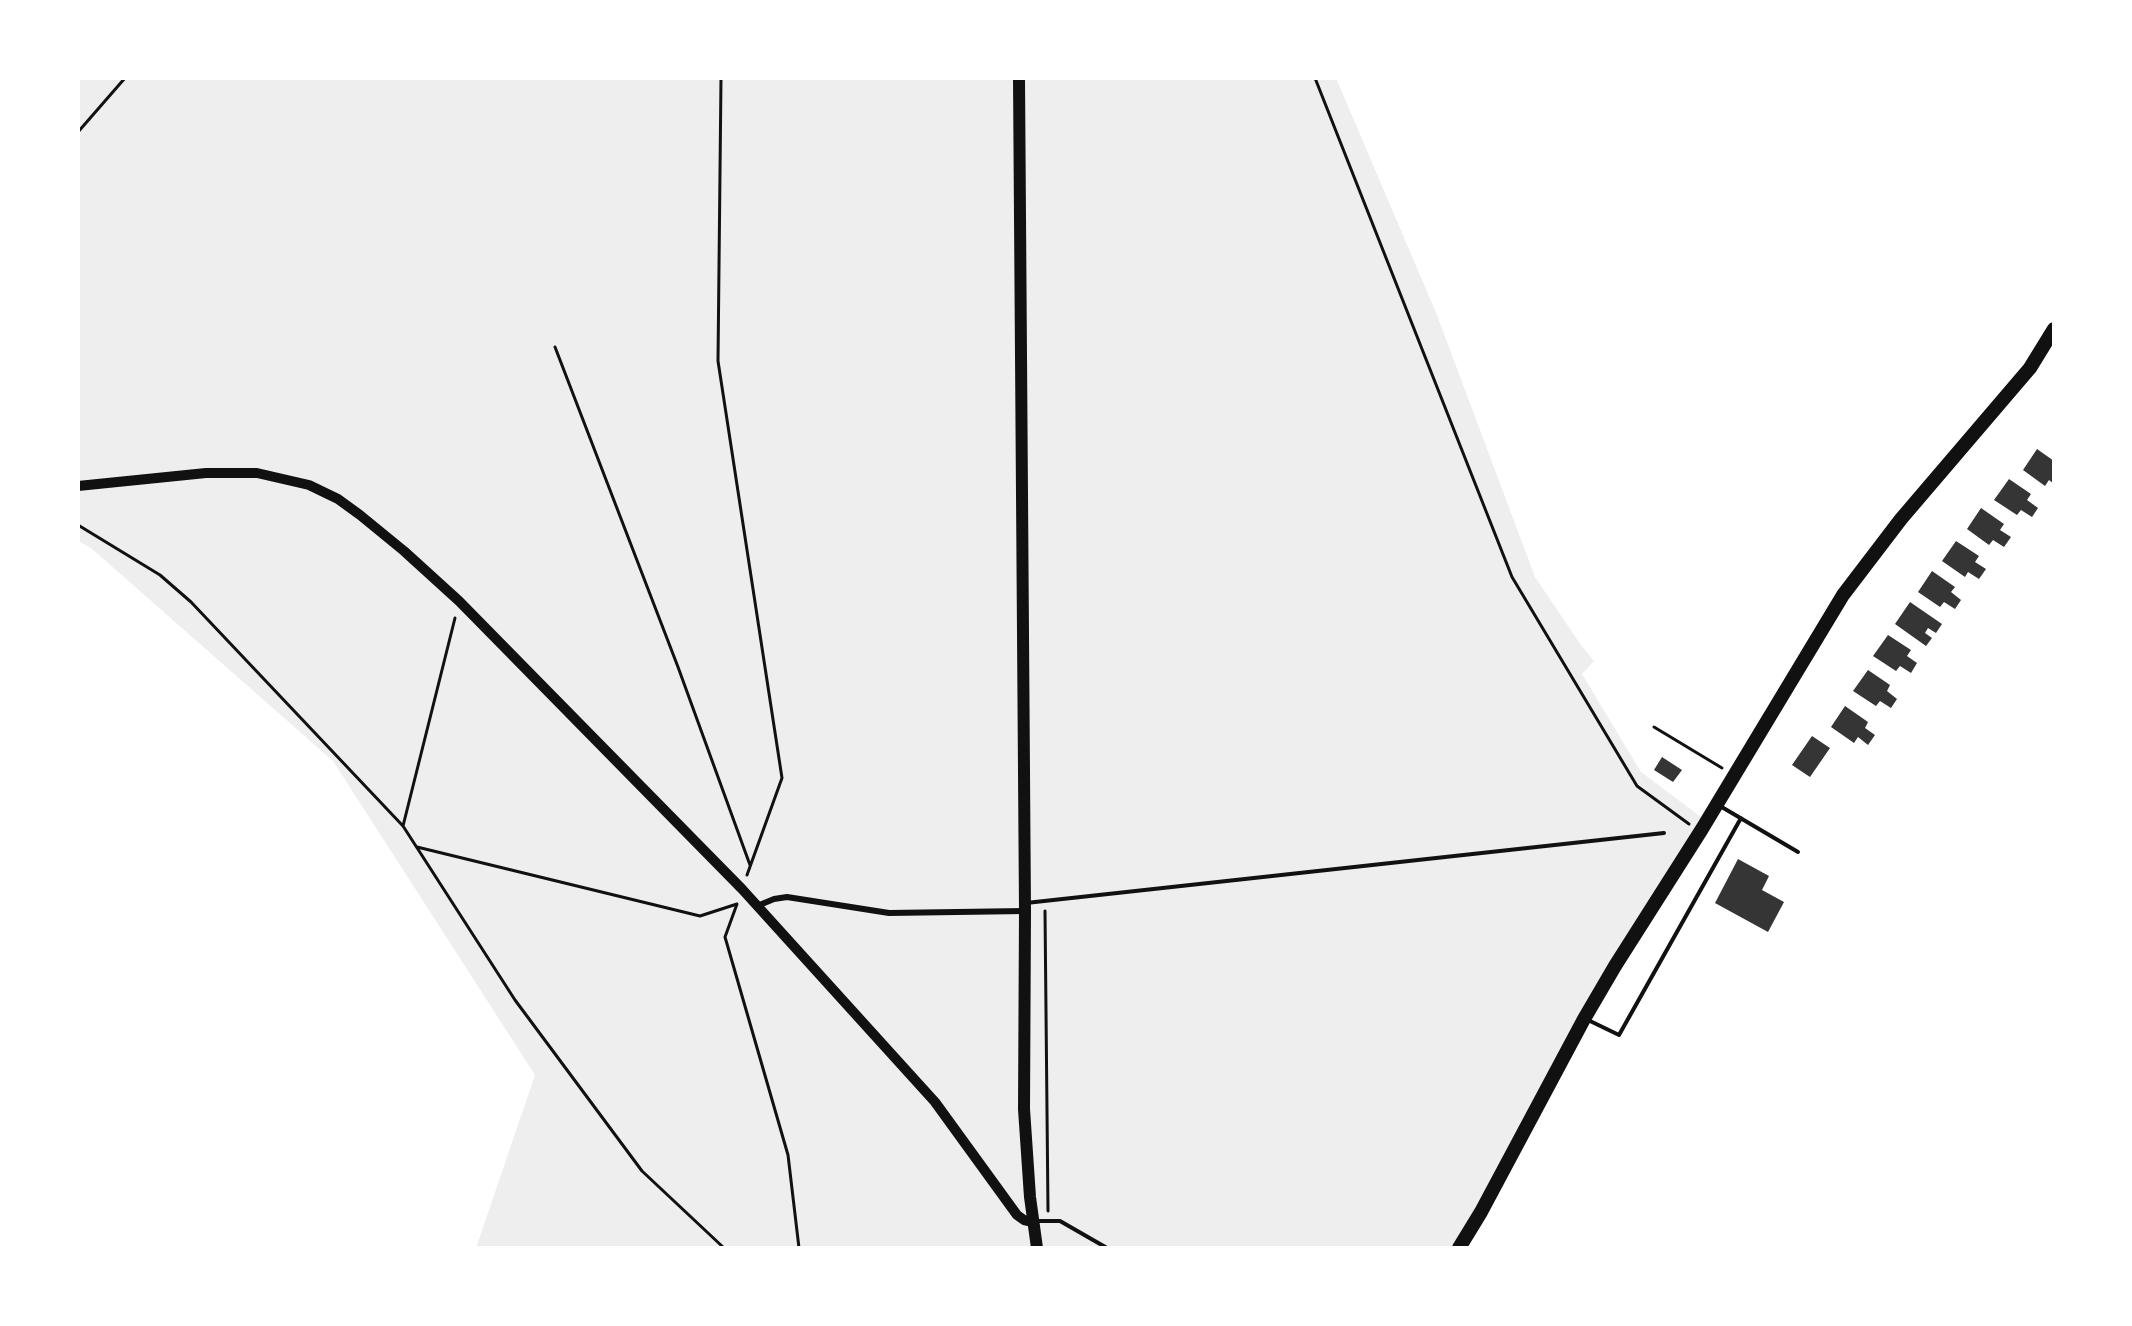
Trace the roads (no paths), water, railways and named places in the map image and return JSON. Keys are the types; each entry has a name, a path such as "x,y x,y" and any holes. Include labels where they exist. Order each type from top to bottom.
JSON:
{"highway":[{"path":"1459,1248 1481,1212 1584,1018 1843,596 1901,519 2030,368 2054,329"},
{"path":"1466,1248 1481,1212"}],"main road":[{"path":"1019,78 1025,907 1024,1108 1036,1248"}],"street":[{"path":"78,486 206,473 257,473 309,485 338,499 360,515 404,550 459,602 742,889 935,1102 1017,1215 1033,1222"},
{"path":"756,906 787,897 889,913 1025,907"}],"lane":[{"path":"1717,804 1798,852"},
{"path":"1584,1018 1619,1035 1741,818"},
{"path":"1025,907 1045,902 1664,833"},
{"path":"1033,1222 1060,1221 1107,1248"}]}
